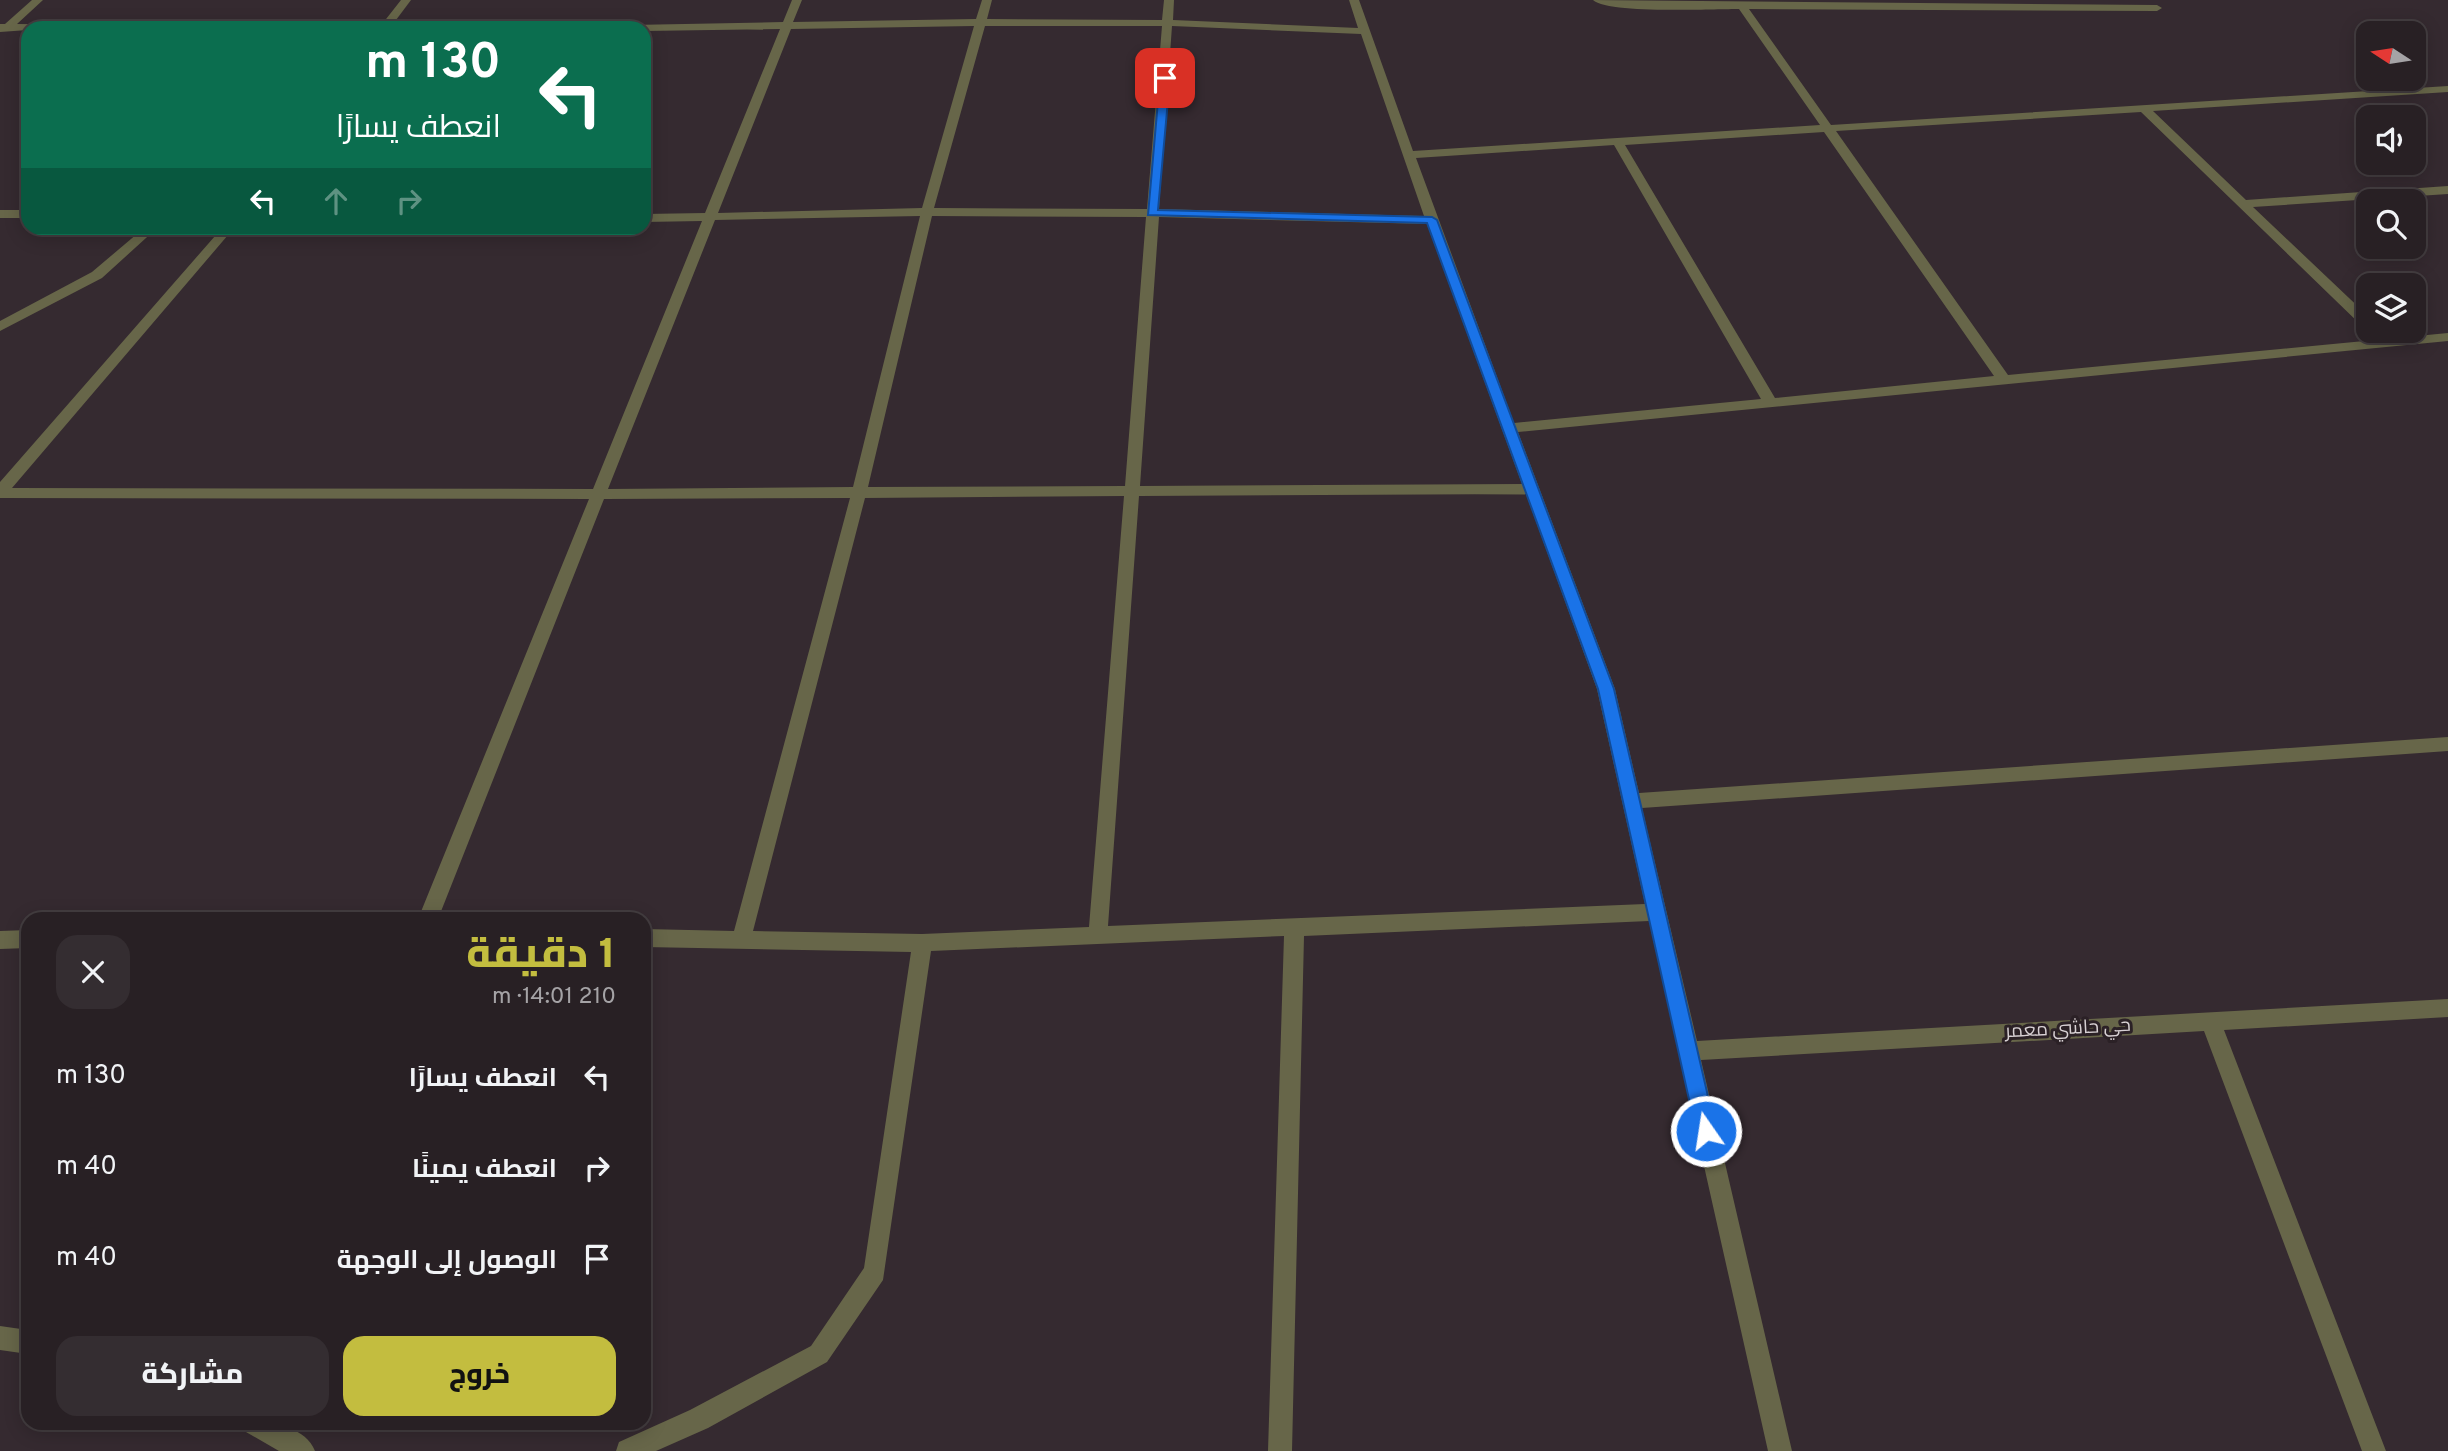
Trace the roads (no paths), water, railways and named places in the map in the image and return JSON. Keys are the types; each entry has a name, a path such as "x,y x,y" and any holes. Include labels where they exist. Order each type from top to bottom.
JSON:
{"street":[{"path":"3,29 38,0"},
{"path":"390,21 406,0"},
{"path":"431,912 797,0"},
{"path":"741,940 859,492 927,212 987,0"},
{"path":"1098,936 1134,491 1152,213 1170,23 1169,0"},
{"path":"1354,0 1408,155 1606,689 1780,1451"},
{"path":"1598,0 1603,3 1634,5 2018,4 2157,8"},
{"path":"1742,6 2004,380"},
{"path":"651,28 1170,23 1364,31"},
{"path":"3,29 21,29"},
{"path":"1408,155 2448,89"},
{"path":"2142,107 2356,313"},
{"path":"1618,141 1771,403"},
{"path":"2242,204 2448,190"},
{"path":"651,218 707,219 927,212 1152,213 1432,220"},
{"path":"0,214 21,215"},
{"path":"0,327 97,275 143,235"},
{"path":"0,492 222,235"},
{"path":"2426,339 2448,337"},
{"path":"1509,428 2378,343"},
{"path":"0,492 597,494 1532,489"},
{"path":"1631,800 2448,744"},
{"path":"651,938 922,943 1657,912"},
{"path":"1280,1451 1294,927"},
{"path":"0,940 21,939"},
{"path":"628,1451 699,1419 819,1354 875,1272 922,943"},
{"name":"حي حاشي معمر","path":"1688,1051 2448,1008"},
{"path":"2210,1021 2374,1451"},
{"path":"0,1338 21,1341"},
{"path":"267,1430 303,1451"}]}
